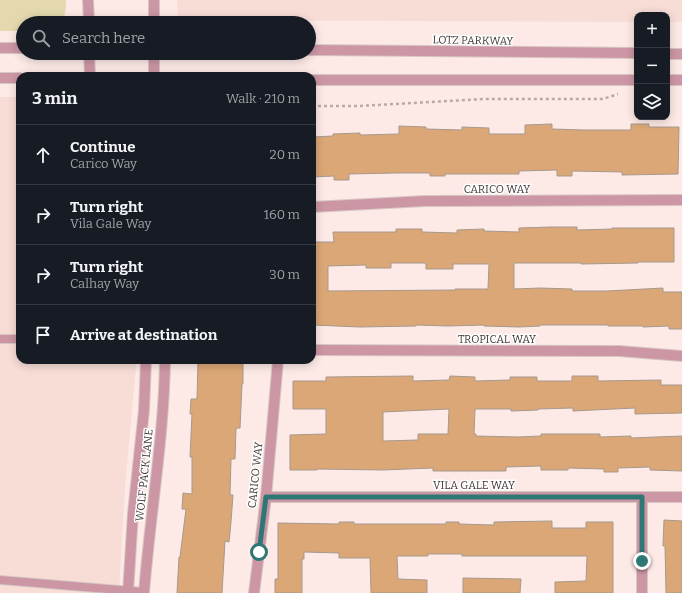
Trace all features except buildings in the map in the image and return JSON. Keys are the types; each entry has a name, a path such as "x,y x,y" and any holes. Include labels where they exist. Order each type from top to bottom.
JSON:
{"street":[{"path":"88,0 89,16"},
{"path":"154,0 154,16"},
{"path":"0,48 16,48"},
{"name":"LOTZ PARKWAY","path":"316,50 634,53"},
{"path":"670,54 682,54"},
{"path":"89,60 90,72"},
{"path":"154,60 154,72"},
{"path":"0,78 16,78"},
{"path":"316,80 634,80"},
{"path":"670,80 682,80"},
{"name":"CARICO WAY","path":"316,207 425,201 682,200"},
{"name":"TROPICAL WAY","path":"316,350 619,351 682,356"},
{"name":"WOLF PACK LANE","path":"128,592 133,512 144,410 146,364"},
{"name":"WOLF PACK LANE","path":"144,593 147,550 162,417 165,364"},
{"name":"CARICO WAY","path":"254,593 266,497 278,364"},
{"name":"VILA GALE WAY","path":"266,497 682,497"},
{"path":"642,497 642,593"}],"lane":[{"path":"0,339 16,339"},
{"path":"0,580 144,593"}],"path":[{"path":"316,106 359,106 485,98 603,99 623,93"}],"shaded area":[{"path":"0,0 66,0 64,16 16,16 16,31 0,31"},
{"path":"177,0 682,0 682,22 670,22 670,12 634,12 634,22 316,21 316,16 178,16"},
{"path":"0,97 16,97 16,364 136,364 136,366 125,487 119,593 0,593"}],"route":[{"path":"259,552 266,497 642,497 642,561"}]}
